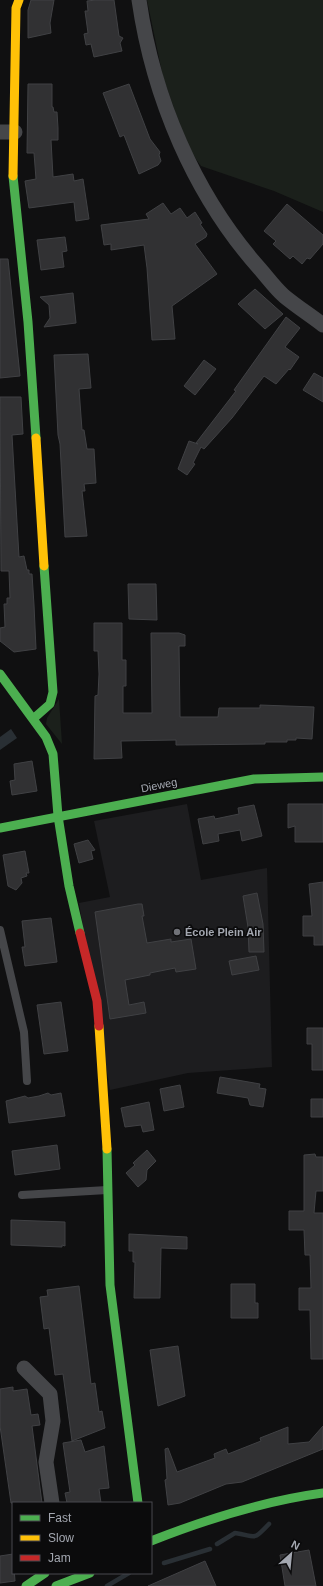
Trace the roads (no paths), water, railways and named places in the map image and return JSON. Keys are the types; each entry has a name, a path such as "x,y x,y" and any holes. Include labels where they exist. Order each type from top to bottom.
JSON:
{"street":[{"path":"19,0 16,8 13,181 28,322 53,692 50,704 33,719"},
{"path":"139,0 143,25 165,104 196,179 241,248 283,295 323,325"},
{"path":"0,132 15,132"},
{"path":"0,674 46,738 53,754 58,816 69,886 97,1002 106,1117 110,1285 138,1502"},
{"name":"Dieweg","path":"0,828 254,779 323,777"},
{"path":"24,1368 50,1394 53,1421 46,1462 52,1502"},
{"path":"152,1540 258,1506 323,1493"},
{"path":"26,1586 44,1574"},
{"path":"50,1574 66,1582 87,1574"}],"lane":[{"path":"0,930 24,1032 28,1081"},
{"path":"22,1195 108,1190"}],"waterway":[{"path":"217,1544 235,1533 257,1536 269,1524"},
{"path":"164,1563 210,1549"},
{"path":"107,1586 127,1574"}],"place":[{"name":"École Plein Air","path":"177,932"}]}
